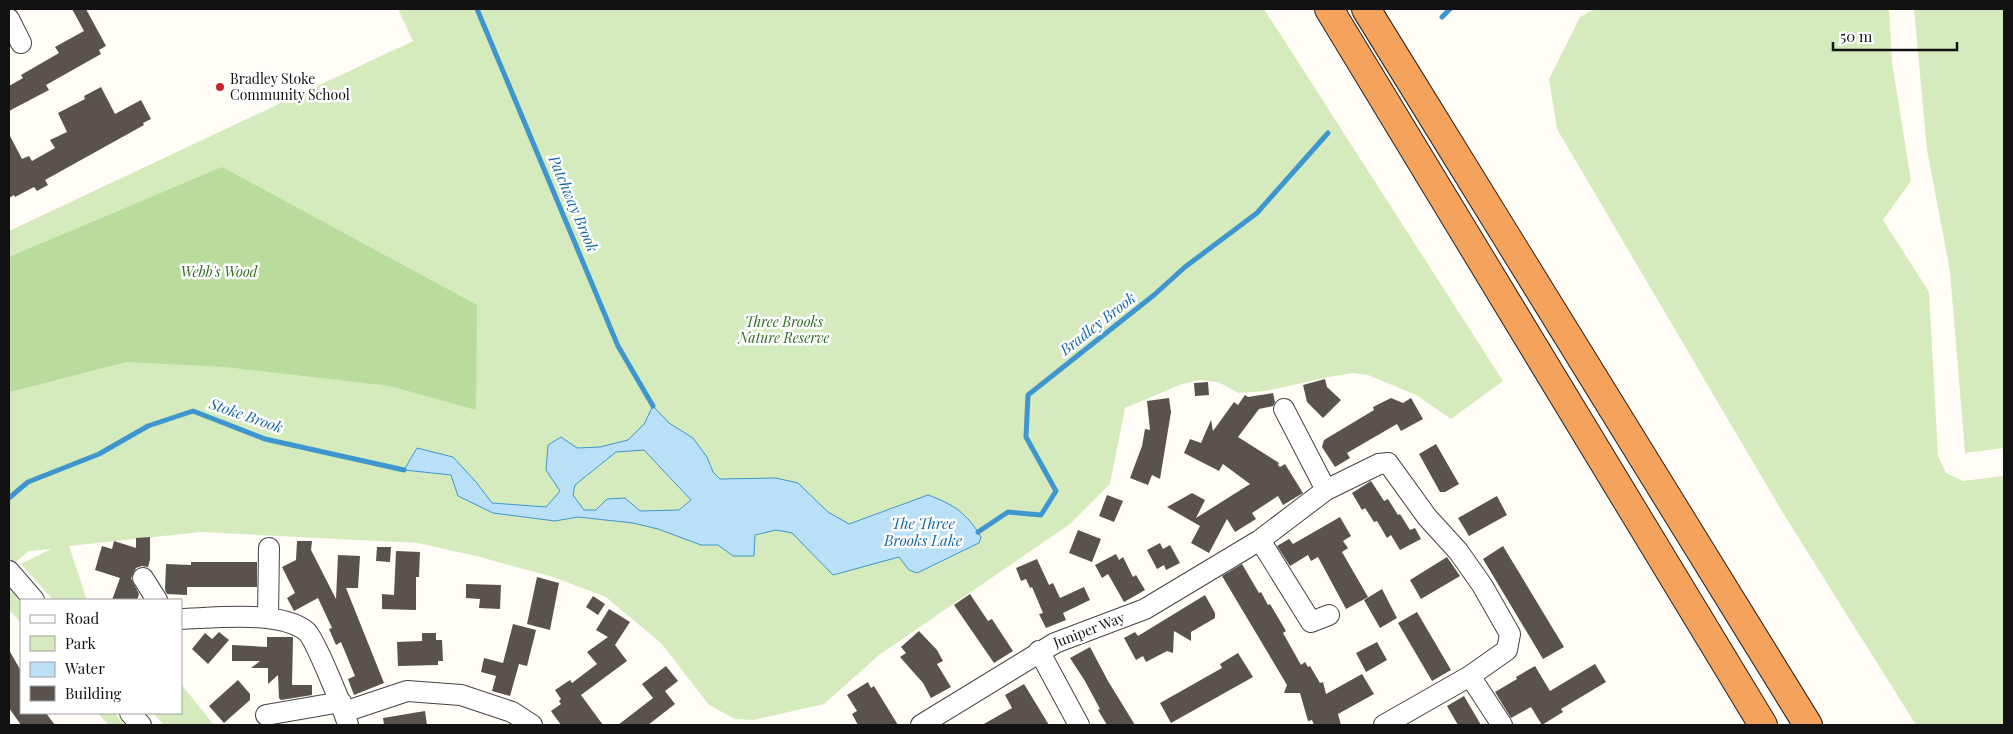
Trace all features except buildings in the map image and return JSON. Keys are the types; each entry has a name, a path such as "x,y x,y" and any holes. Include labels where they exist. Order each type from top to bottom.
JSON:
{"highway":[{"path":"1329,9 1764,725"},
{"path":"1366,9 1808,725"}],"street":[{"path":"9,19 21,43"},
{"path":"1284,409 1326,490"},
{"name":"Juniper Way","path":"922,725 1055,642 1144,608 1260,540 1326,490 1379,464 1388,463 1427,517 1458,551 1482,585 1510,634 1507,650 1470,676 1384,725"},
{"path":"1260,540 1311,622 1329,615"},
{"path":"268,617 269,548"},
{"path":"10,573 33,599"},
{"path":"143,578 156,599"},
{"path":"182,619 268,617 292,623 308,631 344,713"},
{"path":"1039,651 1079,725"},
{"path":"1470,676 1502,725"},
{"path":"266,715 344,713 407,691 461,695 512,712 532,725"},
{"path":"131,714 141,725"}],"green space":[{"name":"Three Brooks Nature Reserve","path":"398,9 1264,9 1503,381 1451,419 1416,395 1368,375 1353,373 1265,391 1239,393 1218,382 1200,380 1182,384 1125,408 1110,484 1070,524 879,655 824,704 753,720 735,719 709,705 661,643 606,597 553,577 480,557 418,543 201,532 69,546 87,599 52,599 21,564 51,549 29,551 9,568 9,231 413,41"},
{"path":"1595,9 1889,9 1892,62 1911,181 1883,220 1929,292 1938,456 1946,473 1963,481 2004,476 2004,725 1916,725 1783,513 1557,129 1549,79 1580,17"},
{"path":"1914,9 2004,9 2004,448 1965,453 1950,271 1927,150"},
{"name":"Webb's Wood","path":"222,167 477,305 476,410 390,386 226,367 127,362 9,392 9,257"},
{"path":"9,588 20,602 20,622 9,610"},
{"path":"182,685 214,725 164,725 154,714 182,714"},
{"path":"99,714 115,714 125,725 108,725"}],"water":[{"name":"The Three Brooks Lake","path":"653,406 669,423 693,438 707,457 713,472 720,479 776,478 798,483 828,512 849,524 928,495 959,510 981,537 979,543 917,573 909,570 899,557 833,575 792,533 776,530 755,535 754,556 733,556 718,545 701,545 658,529 633,523 578,517 555,521 493,513 458,496 451,475 404,470 417,448 453,457 492,503 546,507 560,491 546,470 548,445 561,437 577,448 600,447 628,440 644,424","holes":["644,450 691,500 679,510 640,511 625,498 607,499 596,510 584,510 573,495 575,485 616,452"]}],"waterway":[{"name":"Patchway Brook","path":"477,9 618,346 653,406"},
{"name":"Stoke Brook","path":"1442,17 1450,9"},
{"name":"Bradley Brook","path":"978,532 1008,512 1041,515 1056,491 1026,437 1028,395 1154,295 1185,267 1257,213 1328,133"},
{"name":"Stoke Brook","path":"9,498 28,482 99,454 148,426 193,411 265,439 404,470"}],"place":[{"name":"Bradley Stoke Community School","path":"220,87"}]}
